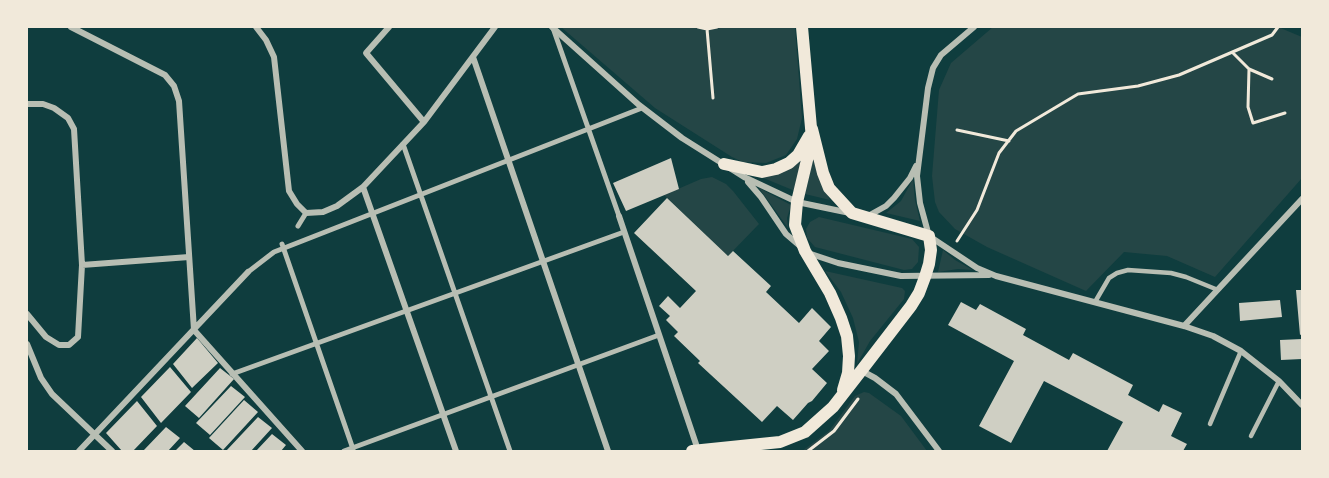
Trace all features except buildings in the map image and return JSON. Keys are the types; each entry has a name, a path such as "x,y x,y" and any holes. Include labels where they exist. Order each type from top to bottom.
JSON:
{"main road":[{"path":"692,451 758,446 794,438 818,422 841,397 911,306 919,293 929,264 931,249 929,236 852,213 829,188 812,129 802,27"},
{"path":"724,164 762,172 776,169 789,163 798,155 812,129"},
{"path":"812,129 810,149 797,202 795,225 805,251 842,318 847,336 848,373 841,397"}],"street":[{"path":"71,27 165,75 174,87 179,101 194,330 302,451"},
{"path":"256,27 267,40 274,57 289,191 306,213 322,212 337,206 363,187 424,122 495,27"},
{"path":"389,27 366,53 424,122"},
{"path":"552,27 642,108 682,138 744,177 797,202 852,213"},
{"path":"552,27 699,451"},
{"path":"974,27 941,55 933,68 918,163 920,203 929,236 977,268 996,276 1213,336 1241,351 1278,381 1302,405"},
{"path":"473,57 608,451"},
{"path":"27,104 43,104 54,108 68,118 74,129 82,265 78,337 69,345 59,345 46,338 27,314"},
{"path":"79,451 248,272 283,246 372,214 642,108"},
{"path":"403,144 510,451"},
{"path":"866,217 886,206 894,198 910,178 918,163"},
{"path":"744,177 761,197 786,234 805,251 823,259 883,273 925,277 966,274 996,276"},
{"path":"363,187 456,451"},
{"path":"1184,327 1302,199"},
{"path":"298,226 306,213"},
{"path":"232,374 624,232"},
{"path":"283,246 353,450"},
{"path":"82,265 189,257"},
{"path":"344,451 353,450 443,414 659,335"},
{"path":"27,344 41,378 52,394 112,451"},
{"path":"861,371 875,378 896,394 939,451"}],"lane":[{"path":"1095,302 1109,278 1128,270 1171,273 1218,290"},
{"path":"1210,424 1241,351"},
{"path":"1251,436 1278,381"}],"path":[{"path":"698,27 707,29 717,27"},
{"path":"950,249 977,210 999,153 1016,131 1078,94 1138,86 1179,75 1272,35 1278,27"},
{"path":"707,29 713,98"},
{"path":"1232,52 1250,69 1272,79"},
{"path":"1250,69 1248,107 1253,123 1285,113"},
{"path":"957,130 1009,141"}],"shaded area":[{"path":"561,27 795,27 802,118 797,139 786,155 766,163 743,162 732,157 655,108"},
{"path":"993,27 1278,27 1302,37 1302,178 1215,277 1167,256 1124,252 1086,291 987,247 955,229 939,212 935,202 932,176 939,90 951,63"},
{"path":"807,151 795,191 761,177"},
{"path":"814,155 827,194 830,200 805,194"},
{"path":"712,177 726,184 733,191 759,224 728,256 664,195 701,179"},
{"path":"913,179 920,221 886,213 901,201"},
{"path":"759,188 791,205 787,218 788,228"},
{"path":"819,217 912,239 919,247 918,262 912,269 904,270 815,247 807,238 806,229 810,222"},
{"path":"943,250 973,270 958,269 938,272"},
{"path":"825,271 902,288 905,291 904,299 870,341 857,364 859,342 853,318 841,292"},
{"path":"864,392 869,393 901,416 927,451 802,451 829,431 855,396"}]}
